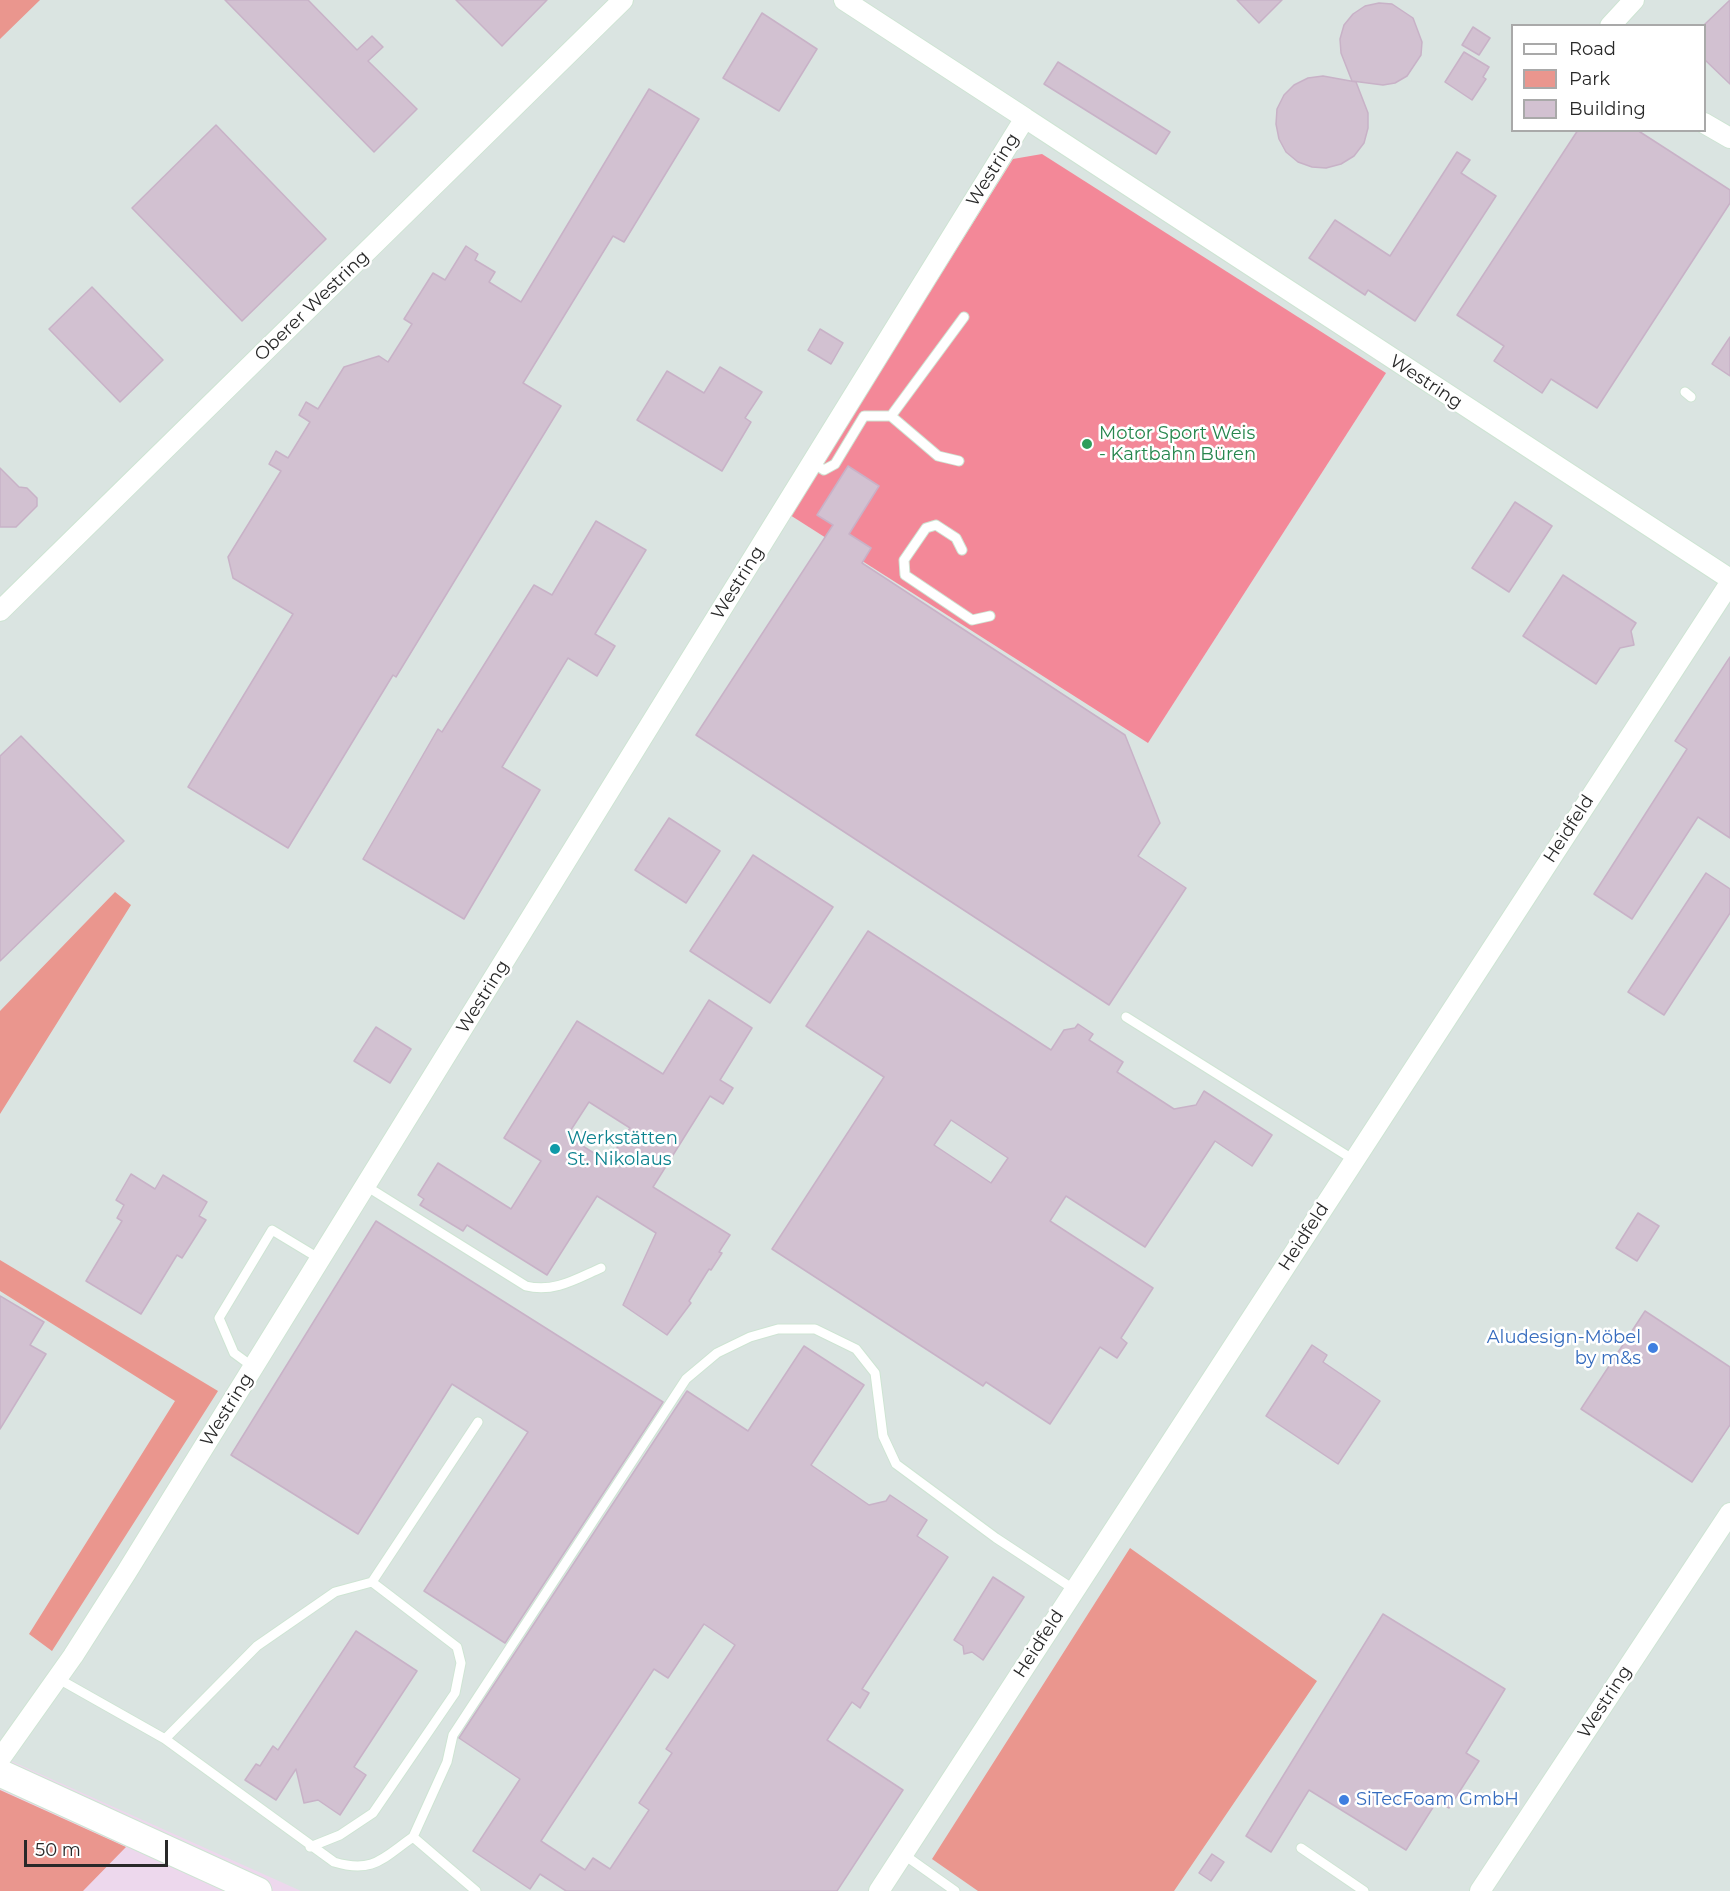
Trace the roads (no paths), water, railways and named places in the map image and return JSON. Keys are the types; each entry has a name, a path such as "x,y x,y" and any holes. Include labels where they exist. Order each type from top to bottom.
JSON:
{"main road":[{"path":"0,1773 258,1891"}],"street":[{"name":"Oberer Westring","path":"0,612 623,0"},
{"path":"844,0 1025,118"},
{"path":"1612,24 1634,0"},
{"name":"Westring","path":"0,1759 57,1678 254,1367 1025,118 1730,581"},
{"path":"1706,124 1728,134"},
{"name":"Heidfeld","path":"879,1891 1730,581"},
{"name":"Westring","path":"1480,1891 1730,1513"}],"lane":[{"path":"891,416 964,317"},
{"path":"813,463 824,470 835,464 864,416 891,416 938,456 959,461"},
{"path":"962,550 956,538 936,525 926,528 904,560 905,575 972,620 990,616"},
{"path":"1126,1017 1354,1160"},
{"path":"366,1186 526,1286 548,1289 559,1287 602,1268"},
{"path":"254,1367 234,1353 219,1318 272,1230 320,1259"},
{"path":"57,1678 165,1739 334,1863 354,1868 373,1865 413,1837 443,1772 458,1727 686,1379 717,1353 750,1336 778,1329 815,1329 856,1349 875,1373 883,1436 896,1464 996,1538 1075,1590"},
{"path":"165,1739 258,1647 335,1593 372,1582 478,1422"},
{"path":"310,1846 340,1835 373,1813 455,1693 461,1663 457,1647 372,1582"},
{"path":"413,1837 476,1891"},
{"path":"1301,1848 1364,1891"},
{"path":"903,1854 955,1891"}],"place":[{"name":"Motor Sport Weis - Kartbahn Büren","path":"1087,444"},
{"name":"Werkstätten St. Nikolaus","path":"555,1149"},
{"name":"Aludesign-Möbel by m&s","path":"1653,1348"},
{"name":"SiTecFoam GmbH","path":"1344,1800"}]}
